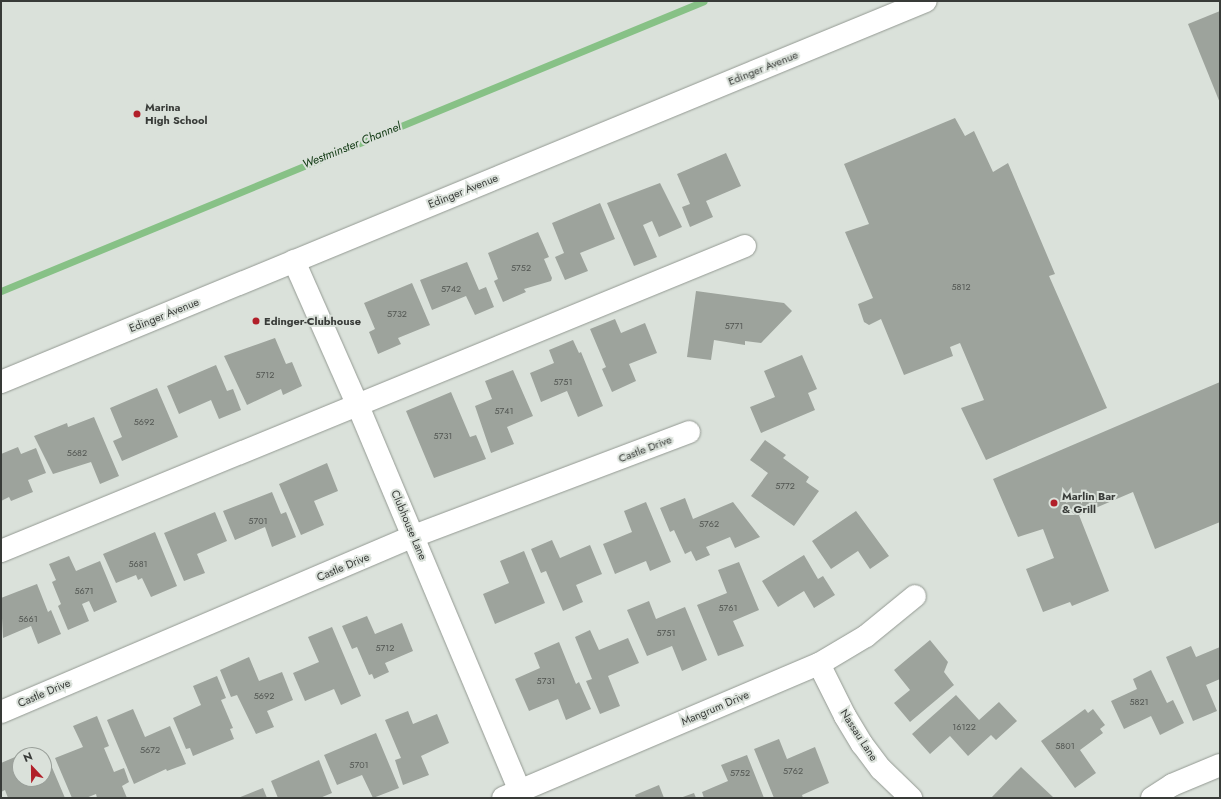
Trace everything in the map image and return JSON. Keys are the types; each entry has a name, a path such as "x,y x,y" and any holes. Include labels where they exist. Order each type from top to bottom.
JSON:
{"street":[{"name":"Edinger Avenue","path":"1,382 926,1"},
{"path":"1,551 358,406 745,246"},
{"name":"Clubhouse Lane","path":"294,261 414,536 511,794"},
{"name":"Castle Drive","path":"1,712 414,536 689,432"},
{"name":"Mangrum Drive","path":"511,794 819,664 866,636 915,596"},
{"name":"Nassau Lane","path":"819,664 844,716 862,744 881,769 911,798"},
{"path":"1152,798 1172,785 1220,765"}],"building":[{"path":"1220,11 1220,103 1188,24"},
{"path":"955,118 965,136 974,131 993,172 1008,163 1055,274 1049,276 1107,408 986,460 961,408 984,400 960,343 950,347 953,356 904,375 881,319 869,325 864,322 858,304 873,298 845,232 869,224 844,164"},
{"path":"726,153 741,186 706,201 713,217 690,227 682,207 690,204 677,174"},
{"path":"660,183 682,227 659,237 652,221 643,225 657,257 634,266 607,203"},
{"path":"600,203 615,239 580,253 588,271 565,280 555,257 564,253 552,223"},
{"path":"538,232 549,257 544,259 552,278 551,281 524,289 526,292 503,302 494,281 498,279 488,253"},
{"path":"467,262 479,290 486,287 494,307 475,315 466,296 432,310 420,280"},
{"path":"412,283 430,325 398,338 401,344 378,354 369,332 375,329 364,303"},
{"path":"696,291 784,303 792,311 761,343 745,341 745,345 714,340 711,360 687,357"},
{"path":"615,319 621,333 645,323 657,353 629,364 636,381 612,392 602,369 606,367 590,329"},
{"path":"275,338 286,364 292,362 302,386 283,395 281,389 247,405 224,356"},
{"path":"573,340 579,353 581,352 603,406 578,417 567,391 541,402 530,373 554,363 549,350"},
{"path":"802,355 817,389 808,393 815,410 761,433 750,407 775,397 764,371"},
{"path":"216,365 227,391 233,389 241,410 219,419 211,400 179,414 167,386"},
{"path":"513,370 533,416 507,427 514,444 491,453 475,406 492,399 485,381"},
{"name":"Marlin Bar & Grill","path":"1220,382 1220,522 1155,549 1133,492 1079,515 1109,591 1072,606 1070,602 1043,612 1026,569 1054,558 1043,529 1018,537 993,479"},
{"path":"157,388 178,437 122,461 113,441 122,437 110,408"},
{"path":"451,392 470,437 476,435 486,459 434,478 406,411"},
{"path":"94,417 119,476 100,484 91,462 53,474 34,436 67,423 68,427"},
{"path":"765,440 786,455 783,458 809,477 806,482 819,491 794,526 751,496 768,473 750,460"},
{"path":"18,447 21,454 36,448 46,473 28,480 33,492 11,501 9,497 1,501 1,454"},
{"path":"327,463 338,491 314,501 324,525 301,535 279,484"},
{"path":"272,492 281,514 286,512 296,537 272,547 265,527 235,540 223,511"},
{"path":"685,498 693,519 733,502 760,537 735,548 730,537 706,547 710,555 696,561 691,551 685,554 674,530 670,532 660,508"},
{"path":"646,502 671,562 650,571 646,561 615,574 603,544 632,532 624,511"},
{"path":"856,511 889,556 870,569 858,551 831,569 812,541"},
{"path":"215,512 227,541 197,554 205,573 184,581 164,533"},
{"path":"155,532 177,586 151,597 142,578 138,580 136,575 116,583 103,554"},
{"path":"552,540 560,558 590,545 602,574 576,585 583,602 563,611 546,571 541,573 531,549"},
{"path":"524,551 545,603 495,624 483,594 509,583 500,561"},
{"path":"804,555 818,579 823,576 835,595 814,608 804,591 778,607 762,581"},
{"path":"69,556 76,571 100,561 117,602 94,612 89,601 82,604 89,621 68,630 58,606 61,604 52,582 56,580 49,564"},
{"path":"739,562 759,610 733,621 744,646 718,656 697,605 727,593 718,570"},
{"path":"37,584 48,612 51,610 61,634 38,644 31,626 3,638 1,598"},
{"path":"649,601 656,619 685,607 707,660 682,671 672,646 647,656 627,610"},
{"path":"367,616 375,634 402,623 413,651 385,663 389,672 374,679 372,674 369,675 357,647 352,649 342,626"},
{"path":"332,627 361,696 341,705 334,689 305,701 293,673 319,662 308,637"},
{"path":"590,630 599,650 628,638 639,663 608,676 620,706 600,714 586,681 592,679 575,637"},
{"path":"930,640 948,662 944,672 954,685 910,722 894,703 910,690 894,670"},
{"path":"559,642 576,684 579,682 591,709 566,720 558,699 529,711 515,679 540,668 534,653"},
{"path":"1191,646 1196,657 1220,647 1220,679 1206,685 1217,711 1193,721 1166,657"},
{"path":"249,657 259,681 282,672 293,700 267,711 274,727 256,734 237,695 231,697 220,670"},
{"path":"1151,670 1167,703 1173,700 1184,723 1160,735 1151,716 1124,729 1111,701 1137,689 1133,679"},
{"path":"217,676 226,698 221,700 233,728 230,729 234,739 193,756 190,748 186,749 173,718 201,705 193,686"},
{"path":"956,695 979,720 999,702 1017,721 996,740 991,735 968,756 950,736 930,754 912,734"},
{"path":"133,709 145,737 170,726 186,764 167,771 166,769 134,784 107,720"},
{"path":"1085,709 1088,713 1093,709 1105,725 1100,729 1103,733 1080,750 1096,773 1075,788 1041,741"},
{"path":"408,711 413,724 437,714 449,743 421,756 429,775 403,785 395,760 401,758 385,720"},
{"path":"97,716 109,746 104,748 114,772 124,768 129,782 122,786 127,798 97,798 96,794 86,798 72,798 55,758 83,747 73,726"},
{"path":"376,733 399,788 373,798 362,775 337,785 324,755"},
{"path":"779,739 787,759 815,747 829,783 802,795 803,798 774,798 754,749"},
{"path":"747,755 764,798 704,798 702,792 728,781 721,765"},
{"path":"12,758 12,787 52,787 52,767 65,798 8,798 5,790 1,792 1,763"},
{"path":"319,760 332,793 320,798 278,798 271,781"},
{"path":"1021,767 1054,798 991,798"},
{"path":"659,785 664,798 636,798 635,795"},
{"path":"263,788 267,798 238,798"},
{"path":"694,793 696,798 680,798"}],"waterway":[{"name":"Westminster Channel","path":"1,291 704,1"}],"place":[{"name":"Marina High School","path":"137,114"},
{"name":"Edinger-Clubhouse","path":"256,321"},
{"name":"Marlin Bar & Grill","path":"1054,503"}]}
